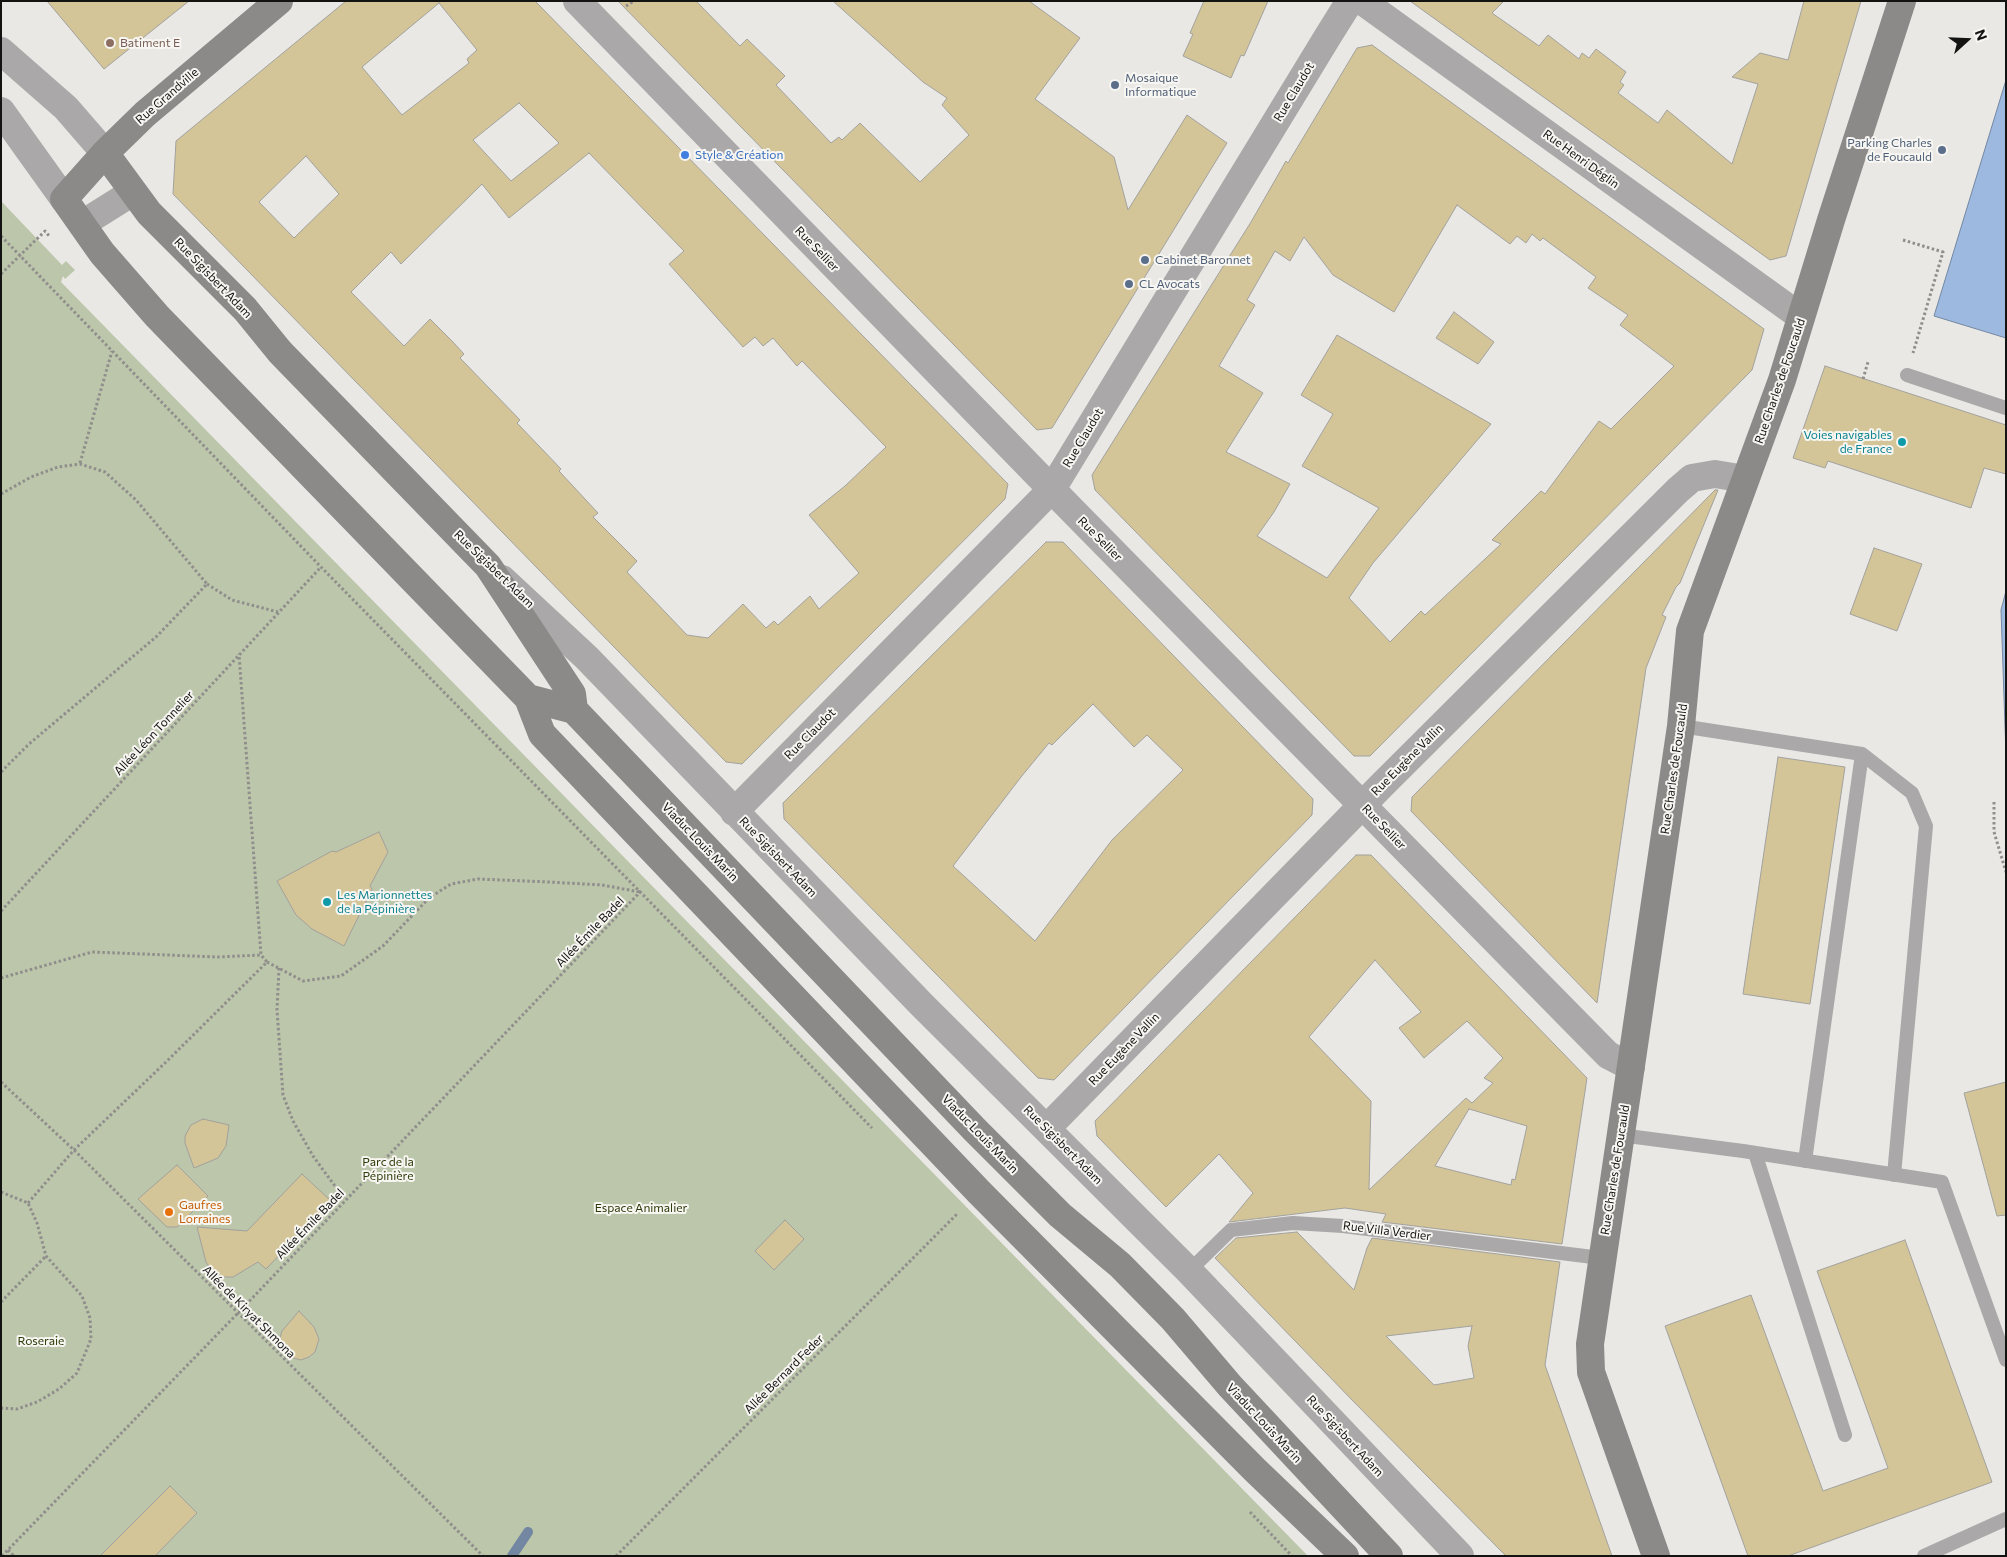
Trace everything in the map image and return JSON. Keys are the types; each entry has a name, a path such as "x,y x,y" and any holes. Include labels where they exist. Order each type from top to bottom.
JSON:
{"main road":[{"name":"Rue Grandville","path":"64,199 105,153 145,114 279,1"},
{"name":"Rue Charles de Foucauld","path":"1656,1556 1591,1372 1590,1344 1601,1258 1681,726 1690,632 1782,380 1902,1"},
{"name":"Rue Sigisbert Adam","path":"105,153 149,213 244,309 280,352 488,566"},
{"path":"64,199 128,284 157,316 528,698 542,734 979,1192 1255,1470 1345,1556"},
{"name":"Viaduc Louis Marin","path":"488,566 572,694 574,710 975,1130 1060,1215 1120,1265 1173,1319 1236,1393 1389,1556"},
{"path":"528,698 574,710"}],"street":[{"name":"Rue Sellier","path":"577,1 1052,489 1608,1055 1631,1067"},
{"name":"Rue Claudot","path":"734,812 1052,489 1322,45 1348,4 1352,1"},
{"name":"Rue Henri Déglin","path":"1362,1 1801,317"},
{"path":"1,51 66,108 105,153"},
{"path":"1,111 64,199"},
{"path":"82,224 133,192"},
{"name":"Rue Eugène Vallin","path":"1047,1128 1363,805 1678,490 1692,478 1715,474 1746,480"},
{"name":"Rue Sigisbert Adam","path":"488,566 587,658 921,1004 1189,1271 1460,1556"}],"lane":[{"path":"1906,375 2006,408"},
{"path":"1681,726 1862,754 1912,793 1926,826 1894,1175"},
{"path":"1805,1160 1862,754"},
{"path":"1620,1135 1805,1160 1942,1182 2006,1360"},
{"path":"1755,1153 1845,1435"},
{"name":"Rue Villa Verdier","path":"1189,1271 1231,1230 1293,1223 1343,1226 1601,1258"},
{"path":"1924,1556 2006,1519"}],"path":[{"path":"1,274 45,231 56,244"},
{"path":"1,236 321,567 874,1130"},
{"path":"1903,240 1943,252 1906,375"},
{"path":"80,464 112,351"},
{"path":"1863,379 1868,362"},
{"path":"1,494 31,477 58,467 80,464 105,472 136,500 207,584 232,600 278,612"},
{"name":"Allée Léon Tonnelier","path":"1,911 321,567"},
{"path":"1,772 29,744 156,637 207,584"},
{"path":"239,654 261,955 267,962 303,981 341,976 383,946 414,911 429,898 451,884 478,879 558,882 602,885 640,892"},
{"path":"1994,802 1994,832 2006,872"},
{"name":"Allée Émile Badel","path":"2,1556 238,1313 645,887"},
{"path":"1,978 92,952 217,957 261,955"},
{"path":"28,1203 74,1150 267,962"},
{"path":"279,968 277,1010 283,1095 293,1121 312,1156 345,1200"},
{"name":"Allée de Kiryat Shmona","path":"1,1082 74,1150 483,1556"},
{"path":"1,1192 28,1203 37,1223 46,1256 82,1296 90,1318 91,1339 77,1373 60,1389 37,1402 17,1409 1,1408"},
{"name":"Allée Bernard Feder","path":"616,1556 960,1210"},
{"path":"956,1214 963,1222"},
{"path":"1,1302 46,1256"},
{"path":"1244,1505 1292,1556"},
{"path":"8,1550 14,1556"}],"green space":[{"name":"Parc de la Pépinière","path":"1,201 62,265 66,261 75,270 65,279 63,276 61,282 1308,1556 1,1556"}],"water":[{"path":"2006,80 2006,338 1934,316"},
{"path":"2006,591 2006,755 2001,610"}],"building":[{"name":"Batiment E","path":"47,1 189,1 104,69"},
{"path":"346,1 535,1 1008,484 1005,499 742,764 726,762 173,194 176,141","holes":["439,3 477,50 467,59 469,63 402,115 362,67","519,103 559,143 511,181 473,140","589,153 684,251 669,264 743,347 755,337 763,346 773,338 797,366 802,361 886,447 845,486 809,515 859,573 819,609 810,596 778,625 774,621 766,628 743,604 708,638 687,635 627,572 637,561 593,517 598,513 559,471 561,469 517,423 520,420 460,358 464,354 452,341 430,319 404,346 351,292 391,252 401,264 482,184 509,218","306,156 339,194 294,238 259,202"]},
{"path":"618,1 696,1 740,46 747,39 785,76 776,85 831,143 839,137 842,140 860,123 920,182 969,135 942,105 947,98 923,82 833,1 1029,1 1080,38 1035,99 1114,157 1128,210 1187,115 1227,143 1052,428 1037,430"},
{"path":"1204,1 1268,1 1244,56 1241,55 1231,78 1183,56 1193,34 1190,33"},
{"path":"1410,1 1504,1 1492,13 1539,46 1548,35 1579,59 1582,53 1589,58 1596,49 1626,72 1620,82 1624,85 1618,93 1658,123 1667,110 1732,164 1758,84 1732,77 1760,53 1788,60 1804,1 1861,1 1786,256 1770,260"},
{"path":"1372,45 1764,329 1752,370 1370,756 1354,756 1095,490 1092,475 1251,222 1286,161 1288,163 1357,48","holes":["1457,205 1510,244 1517,236 1526,243 1532,234 1540,241 1543,238 1596,277 1588,288 1628,315 1620,325 1674,366 1611,429 1599,421 1545,494 1541,491 1492,540 1501,544 1425,615 1421,611 1390,642 1349,598 1373,563 1491,424 1337,335 1301,395 1333,414 1302,466 1379,508 1327,578 1257,536 1290,484 1226,452 1263,393 1219,366 1255,305 1247,300 1275,251 1290,261 1304,237 1333,275 1394,312"]},
{"path":"1454,312 1494,342 1478,364 1436,338"},
{"name":"Voies navigables de France","path":"1825,366 2006,425 2006,474 1984,468 1971,508 1828,461 1825,468 1793,458"},
{"path":"1715,490 1718,490 1680,583 1676,587 1662,615 1666,617 1646,668 1597,1003 1411,811 1412,797"},
{"path":"1046,542 1063,542 1313,799 1312,815 1054,1080 1038,1078 784,819 783,803","holes":["1093,704 1134,747 1147,735 1183,770 1112,840 1035,941 953,866 1049,743 1052,745"]},
{"path":"1874,548 1922,564 1897,631 1850,614"},
{"path":"1778,757 1845,767 1810,1004 1743,994"},
{"name":"Les Marionnettes de la Pépinière","path":"379,832 388,852 370,886 372,889 344,946 312,929 296,915 277,881 332,851 336,852"},
{"path":"1356,855 1371,855 1587,1078 1562,1244 1382,1222 1386,1214 1345,1208 1229,1222 1253,1193 1219,1154 1166,1207 1097,1136 1095,1121","holes":["1375,960 1421,1012 1399,1028 1424,1058 1467,1021 1503,1058 1484,1078 1493,1083 1472,1103 1466,1098 1369,1190 1371,1101 1309,1037","1469,1109 1527,1126 1515,1180 1512,1179 1511,1185 1435,1166"]},
{"path":"2006,1082 2006,1215 1997,1216 1964,1093"},
{"path":"203,1119 229,1125 226,1146 218,1158 194,1168 185,1143 185,1136 191,1125"},
{"path":"177,1165 208,1196 177,1227 167,1227 138,1199"},
{"path":"302,1174 331,1201 266,1269 258,1262 233,1277 222,1277 212,1271 206,1262 197,1227 247,1231"},
{"path":"785,1220 804,1239 774,1270 755,1251"},
{"path":"1297,1232 1354,1290 1372,1238 1560,1262 1545,1365 1612,1556 1506,1556 1215,1258 1236,1238","holes":["1472,1326 1468,1346 1474,1378 1434,1385 1386,1336"]},
{"path":"1905,1240 1992,1482 1788,1556 1748,1556 1665,1326 1751,1295 1823,1491 1888,1468 1817,1271"},
{"path":"299,1311 314,1327 319,1339 315,1352 301,1360 285,1353 280,1338 282,1331"},
{"path":"170,1486 197,1513 155,1556 100,1556"}],"waterway":[{"path":"512,1556 528,1532"}],"place":[{"name":"Batiment E","path":"110,43"},
{"name":"Mosaique Informatique","path":"1115,85"},
{"name":"Parking Charles de Foucauld","path":"1942,150"},
{"name":"Style & Création","path":"685,155"},
{"name":"Cabinet Baronnet","path":"1145,260"},
{"name":"CL Avocats","path":"1129,284"},
{"name":"Voies navigables de France","path":"1902,442"},
{"name":"Les Marionnettes de la Pépinière","path":"327,902"},
{"name":"Gaufres Lorraines","path":"169,1212"}],"park label":[{"name":"Espace Animalier","path":"641,1208"},
{"name":"Roseraie","path":"41,1341"}]}
